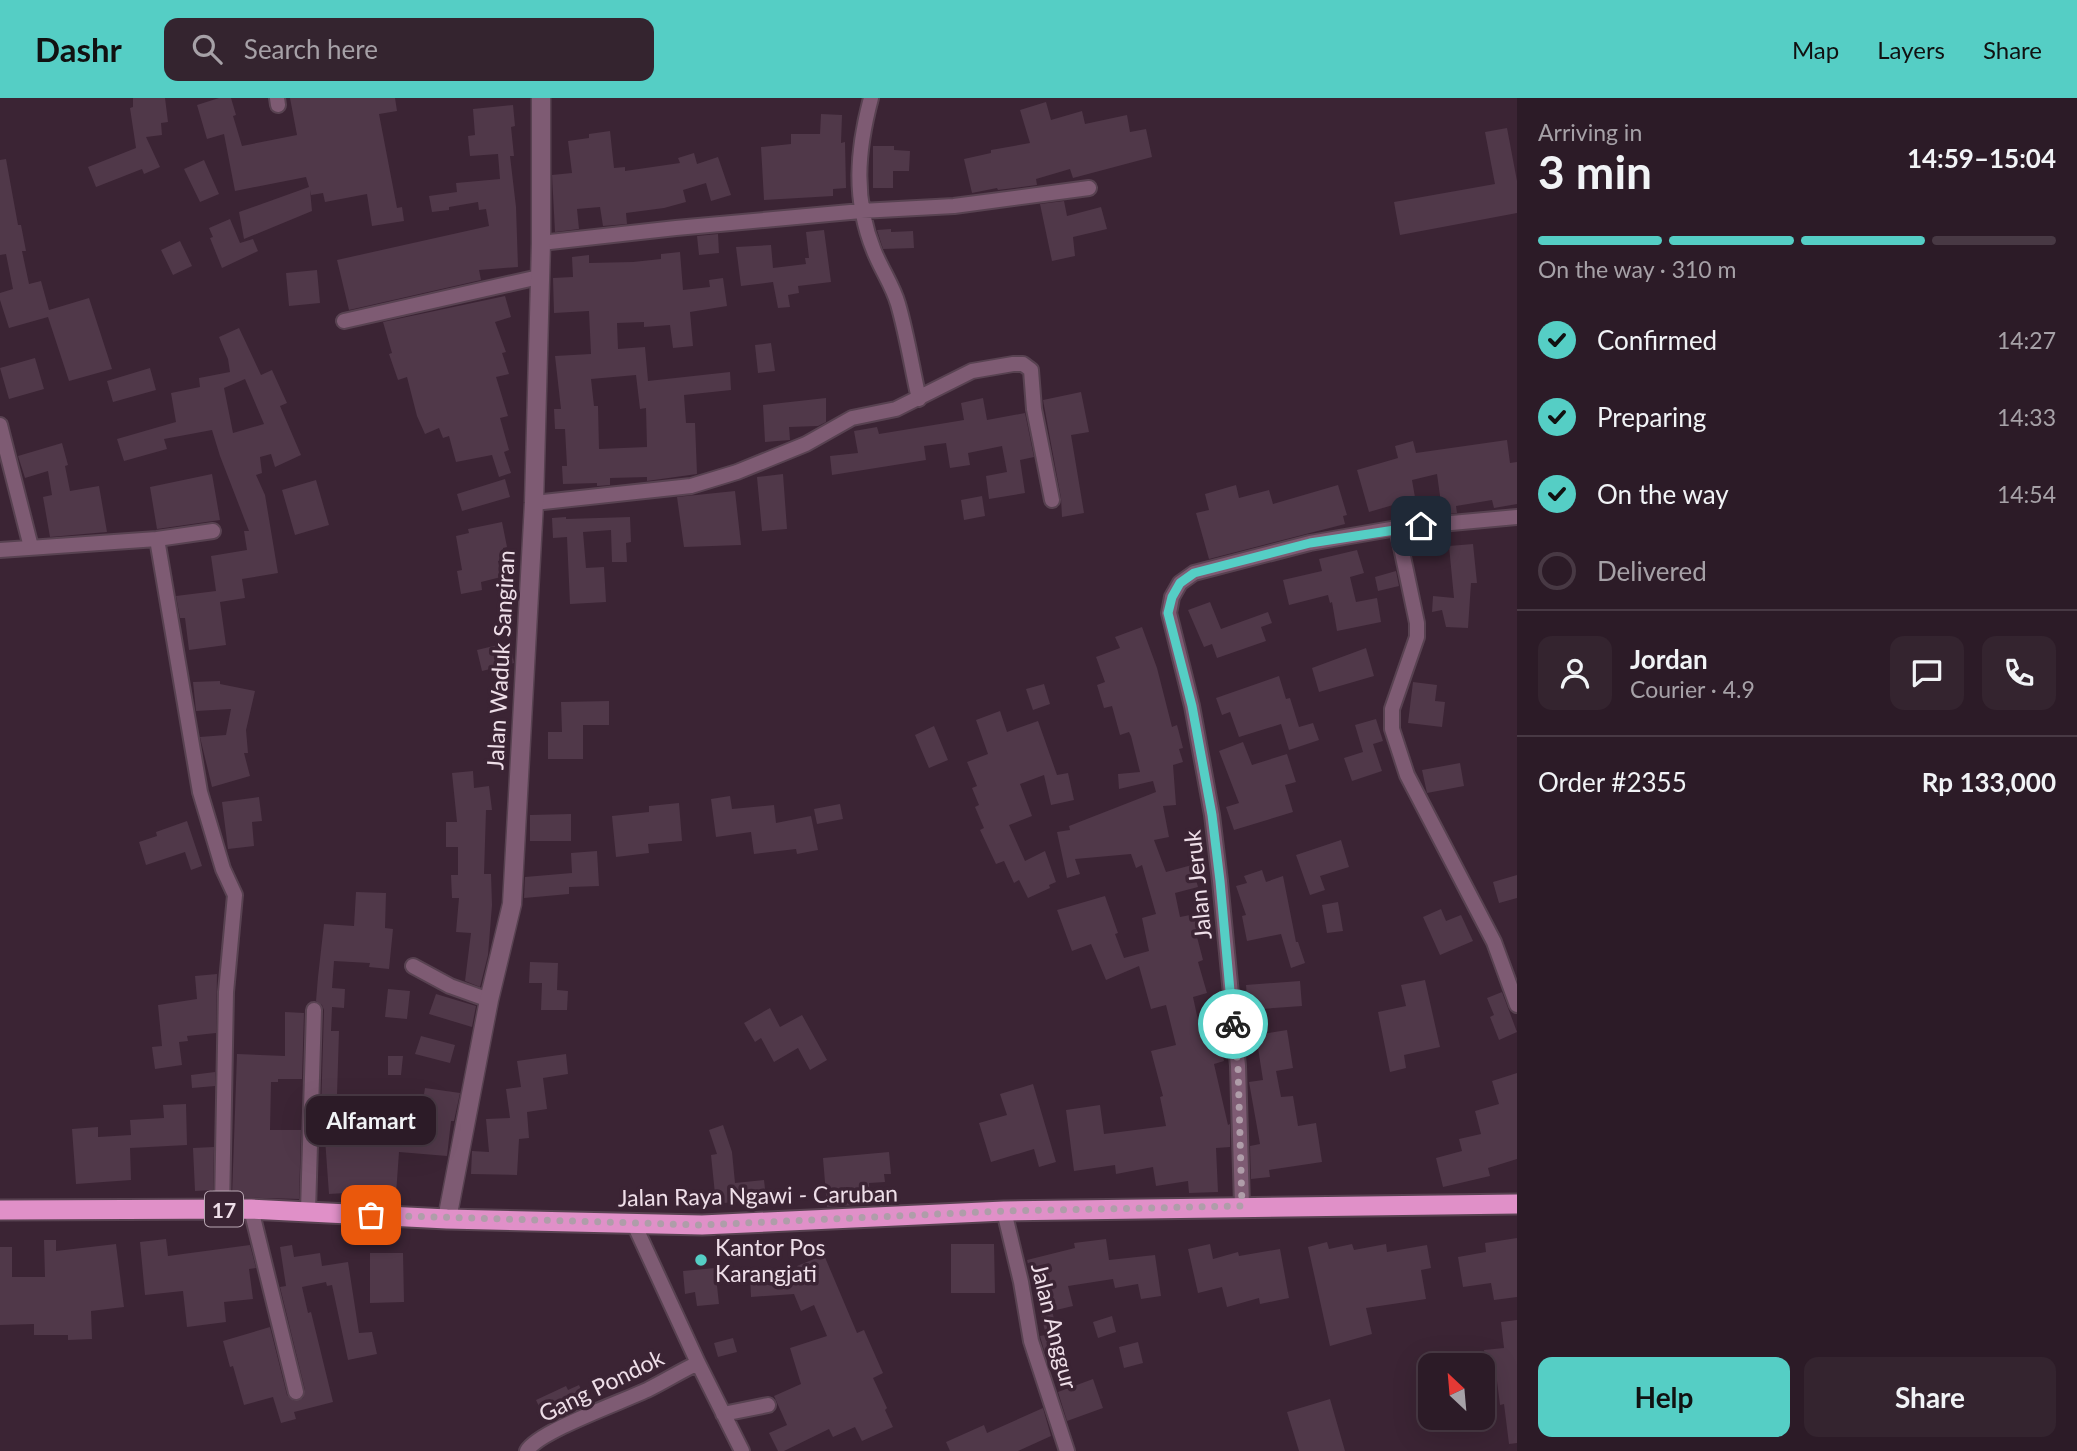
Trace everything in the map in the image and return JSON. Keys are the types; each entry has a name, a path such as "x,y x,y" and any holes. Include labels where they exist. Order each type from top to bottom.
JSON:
{"highway":[{"name":"Jalan Raya Ngawi - Caruban","path":"0,1210 251,1209 447,1219 702,1225 1004,1211 1517,1204"}],"street":[{"name":"Jalan Waduk Sangiran","path":"447,1219 489,1000 512,904 534,503 541,243 541,98"},
{"path":"871,98 863,128 859,163 861,211 874,251 898,302 919,399"},
{"path":"541,243 861,211 954,206 1089,188"},
{"path":"344,321 539,277"},
{"path":"534,503 691,486 737,472 806,444 852,418 896,409 972,371 1023,364 1031,370 1034,409 1052,500"},
{"path":"0,425 31,547"},
{"path":"1517,517 1397,528 1417,623 1417,637 1392,709 1392,729 1407,775 1494,942 1517,1005"},
{"name":"Jalan Jeruk","path":"1242,1206 1238,1066 1212,815 1192,706 1168,613 1172,597 1180,583 1194,573 1310,543 1397,528"},
{"path":"0,550 157,540 213,531"},
{"path":"157,540 200,792 223,869 235,895 226,992 222,1209"},
{"path":"412,966 450,986 489,1000"},
{"path":"309,1211 314,1010"},
{"path":"251,1209 296,1392"},
{"name":"Jalan Anggur","path":"1004,1211 1021,1282 1031,1341 1067,1451"},
{"path":"634,1224 742,1451"},
{"name":"Gang Pondok","path":"527,1451 537,1440 605,1406 647,1390 698,1363"},
{"path":"723,1414 768,1405"}],"building":[{"path":"133,98 165,98 168,122 161,123 162,135 146,137 160,167 144,174 142,169 96,187 88,167 136,148 130,108 133,107"},
{"path":"219,98 231,98 242,146 297,135 290,98 395,98 397,111 379,114 397,208 402,207 404,221 372,226 367,194 325,202 323,193 311,195 310,190 312,211 244,239 239,212 309,187 306,177 235,191 224,134 207,139 197,105"},
{"path":"1046,102 1051,120 1082,111 1085,124 1127,115 1130,132 1146,129 1152,157 1073,178 1070,169 1036,179 1037,185 972,193 964,159 991,153 991,150 1030,143 1020,110"},
{"path":"513,105 515,126 511,127 514,156 510,156 516,207 518,267 479,270 481,280 349,310 337,260 489,226 486,209 479,210 478,202 432,212 429,196 457,192 456,183 500,179 498,154 470,156 468,136 475,135 473,109"},
{"path":"821,114 842,115 841,143 845,142 846,188 833,189 833,196 764,200 761,147 791,144 791,134 820,134"},
{"path":"1507,128 1517,181 1517,213 1400,235 1394,202 1495,184 1485,132"},
{"path":"610,131 614,168 625,167 625,171 680,163 678,158 694,153 697,164 718,157 731,195 711,201 706,183 683,190 686,202 626,213 627,224 603,226 600,207 577,209 579,229 555,232 552,175 572,173 568,141"},
{"path":"873,146 894,146 894,150 910,151 909,171 893,171 893,188 873,188"},
{"path":"6,159 18,225 21,225 26,251 22,251 29,284 41,281 49,310 89,298 112,369 69,381 48,317 9,328 0,300 0,293 13,289 6,254 0,255 0,160"},
{"path":"204,160 219,194 200,202 184,169"},
{"path":"1064,201 1067,216 1101,207 1107,229 1073,237 1075,256 1052,261 1040,204"},
{"path":"230,219 240,243 253,239 258,251 222,268 210,238 213,237 209,228"},
{"path":"891,229 891,232 913,231 914,248 883,249 877,230"},
{"path":"824,230 831,282 798,286 799,293 788,295 790,307 778,308 773,282 741,286 736,247 771,245 773,268 806,264 805,258 809,258 806,232"},
{"path":"718,234 719,253 699,255 697,236"},
{"path":"180,241 192,266 173,275 161,250"},
{"path":"680,252 683,290 710,287 709,280 723,278 727,306 690,312 693,346 673,348 670,325 644,327 644,322 617,323 618,349 645,347 648,381 730,372 731,390 684,395 686,423 695,423 697,474 647,481 647,477 610,478 610,485 597,486 597,483 563,484 562,466 567,466 565,429 555,429 554,409 561,409 555,356 591,354 589,311 554,313 553,278 573,277 572,257 589,255 589,263 633,262 661,259 661,254","holes":["636,375 640,409 646,408 647,447 599,449 598,406 594,406 591,379"]},
{"path":"317,270 320,303 289,306 286,273"},
{"path":"505,296 511,317 495,322 506,352 502,353 509,374 496,377 508,416 500,418 509,450 504,452 511,473 499,477 492,455 456,462 449,436 443,438 439,428 425,434 417,416 407,377 398,380 389,354 392,353 383,322"},
{"path":"239,328 261,375 272,370 287,403 280,406 301,455 275,467 271,454 260,457 262,473 256,475 265,495 278,573 242,579 245,598 220,602 226,645 189,650 185,618 180,618 176,596 216,591 211,556 247,550 244,531 249,531 212,430 164,439 167,449 124,461 117,439 176,422 171,393 200,387 199,378 230,372 219,337","holes":["245,379 264,424 233,433 224,388"]},
{"path":"771,343 775,371 758,373 755,345"},
{"path":"35,358 44,389 9,399 0,368"},
{"path":"150,368 156,390 113,402 107,381"},
{"path":"1081,392 1089,432 1071,435 1084,513 1062,517 1043,400"},
{"path":"826,398 826,422 818,426 789,427 790,440 765,442 763,405"},
{"path":"983,398 987,420 1025,413 1034,457 1020,460 1025,493 989,499 986,476 1007,472 1002,446 968,453 970,465 950,468 946,443 924,446 926,460 832,475 830,456 858,453 854,431 877,427 879,434 964,420 961,403"},
{"path":"1507,440 1510,463 1517,462 1517,504 1494,508 1492,500 1456,506 1457,513 1437,515 1435,504 1441,503 1437,474 1412,480 1417,509 1401,512 1400,503 1369,512 1357,470 1398,458 1395,446 1413,441 1416,453"},
{"path":"62,443 68,465 65,466 70,491 99,486 107,532 50,537 43,497 52,495 48,471 25,478 18,456"},
{"path":"212,474 220,520 157,529 150,487"},
{"path":"783,474 787,529 762,531 757,477"},
{"path":"505,479 510,497 462,511 457,494"},
{"path":"316,480 329,525 295,535 282,490"},
{"path":"1236,485 1239,498 1269,490 1273,504 1338,485 1347,515 1343,516 1345,524 1209,559 1196,513 1209,510 1205,494"},
{"path":"735,491 741,545 684,547 677,497"},
{"path":"982,496 985,516 964,520 961,500"},
{"path":"630,517 631,542 626,543 627,562 612,562 611,530 583,532 586,568 604,567 606,602 570,604 567,537 553,538 552,518"},
{"path":"502,522 507,547 503,548 504,560 498,561 501,577 481,582 482,590 461,594 457,571 462,570 456,536 469,533 468,529"},
{"path":"1473,544 1477,583 1471,583 1468,628 1446,627 1442,610 1432,612 1433,596 1454,598 1449,546"},
{"path":"1357,550 1364,573 1350,577 1356,602 1377,598 1381,622 1337,631 1332,602 1330,603 1328,595 1289,605 1283,580 1322,571 1319,559"},
{"path":"1396,571 1399,586 1378,591 1375,577"},
{"path":"1210,602 1221,629 1268,612 1272,623 1261,627 1266,641 1217,658 1212,644 1204,647 1188,610"},
{"path":"1142,627 1157,668 1172,727 1177,725 1183,748 1179,749 1183,762 1173,765 1176,805 1163,806 1169,837 1154,840 1166,872 1192,865 1198,887 1175,893 1180,917 1195,914 1200,936 1197,937 1203,960 1198,962 1207,993 1193,997 1198,1020 1210,1017 1215,1035 1218,1034 1224,1061 1214,1064 1228,1125 1230,1124 1230,1147 1216,1148 1218,1192 1189,1193 1188,1181 1156,1186 1153,1167 1116,1174 1115,1165 1074,1171 1066,1110 1100,1105 1104,1134 1166,1126 1160,1097 1163,1096 1151,1051 1176,1045 1166,1005 1151,1009 1139,966 1106,980 1091,944 1072,951 1057,910 1105,896 1124,958 1149,951 1142,918 1156,914 1142,865 1136,868 1131,854 1075,859 1080,874 1067,878 1057,832 1070,830 1069,826 1156,792 1153,781 1119,789 1118,774 1140,772 1131,736 1129,732 1120,735 1112,706 1104,708 1097,685 1105,682 1096,657 1120,648 1115,637"},
{"path":"510,642 514,663 482,671 477,650"},
{"path":"1366,648 1374,676 1319,692 1312,668"},
{"path":"1279,676 1286,699 1290,698 1299,727 1313,723 1319,740 1289,750 1281,724 1239,737 1230,712 1222,715 1216,698"},
{"path":"220,681 220,684 255,691 246,730 248,753 244,753 250,776 212,787 200,737 226,735 231,709 196,711 193,682"},
{"path":"1413,682 1437,685 1435,701 1445,702 1442,727 1408,723"},
{"path":"1044,684 1050,704 1033,710 1026,689"},
{"path":"609,701 609,725 583,725 583,759 548,759 548,732 562,732 561,702"},
{"path":"1000,711 1007,732 1038,721 1057,775 1068,773 1074,800 1051,805 1044,775 1020,784 1032,816 1009,825 1025,861 1045,851 1056,882 1049,885 1050,888 1028,898 1019,880 1014,883 1004,861 996,864 980,830 984,828 975,807 979,805 972,788 977,786 967,762 988,754 976,720"},
{"path":"1376,719 1383,741 1373,744 1382,771 1352,781 1344,758 1363,752 1355,725"},
{"path":"934,726 948,760 929,768 915,735"},
{"path":"1243,742 1252,765 1287,754 1296,782 1285,785 1293,812 1234,830 1226,807 1239,803 1219,751"},
{"path":"1460,763 1464,786 1427,793 1422,770"},
{"path":"473,771 474,788 489,786 492,810 486,810 484,874 491,874 492,905 488,955 480,987 465,981 471,933 456,932 459,898 452,898 451,875 458,875 458,847 446,847 446,822 457,822 452,773"},
{"path":"730,796 732,809 774,805 776,823 811,816 818,850 797,854 796,849 754,854 751,832 716,837 711,799"},
{"path":"259,797 262,821 252,822 254,846 228,849 222,802"},
{"path":"679,803 682,841 648,844 649,853 616,857 612,816 649,812 649,806"},
{"path":"840,804 843,819 817,824 814,809"},
{"path":"571,814 571,841 530,841 530,815"},
{"path":"187,821 202,866 191,870 185,852 146,865 139,842 157,836 156,832"},
{"path":"1341,840 1349,867 1320,876 1325,890 1310,895 1296,855"},
{"path":"597,851 599,886 569,887 569,894 524,898 525,877 572,873 571,853"},
{"path":"1262,870 1266,882 1283,876 1296,942 1305,963 1291,968 1281,934 1247,941 1242,916 1246,915 1236,886 1247,883 1244,876"},
{"path":"1517,875 1517,898 1499,903 1493,882"},
{"path":"356,892 386,893 385,928 393,929 389,969 369,967 370,963 334,961 332,988 345,989 344,1008 332,1007 331,1031 339,1031 334,1135 382,1131 410,1133 411,1119 420,1120 425,1088 460,1093 454,1121 451,1121 447,1156 399,1152 396,1194 329,1194 321,1111 324,1010 316,1001 318,977 324,924 354,926"},
{"path":"1338,902 1343,931 1327,933 1322,905"},
{"path":"1441,909 1446,921 1461,915 1473,941 1440,955 1423,917"},
{"path":"530,962 558,963 557,990 568,991 567,1010 541,1010 542,983 529,983"},
{"path":"217,974 216,1033 187,1036 188,1041 179,1042 182,1065 155,1069 152,1047 162,1046 158,1005 197,999 195,976"},
{"path":"1425,980 1440,1047 1404,1055 1406,1068 1390,1072 1378,1012 1406,1006 1401,985"},
{"path":"1300,981 1302,1006 1248,1010 1246,985"},
{"path":"388,989 410,991 407,1019 385,1017"},
{"path":"1502,992 1517,1032 1499,1040 1490,1017 1494,1015 1487,998"},
{"path":"436,994 476,1006 472,1027 429,1014"},
{"path":"770,1008 780,1027 802,1015 827,1060 810,1070 798,1048 774,1062 761,1038 755,1042 744,1023"},
{"path":"285,1012 304,1013 302,1079 278,1079 278,1082 271,1082 270,1130 301,1130 299,1199 232,1197 237,1054 285,1056"},
{"path":"1287,1030 1293,1068 1276,1071 1281,1097 1293,1096 1298,1126 1316,1123 1322,1162 1269,1170 1270,1177 1251,1179 1250,1146 1260,1144 1249,1082 1263,1080 1256,1035"},
{"path":"421,1036 455,1045 450,1063 415,1054"},
{"path":"566,1054 568,1074 543,1078 547,1109 527,1112 529,1138 519,1139 517,1175 471,1174 472,1151 489,1152 486,1119 510,1118 506,1089 521,1087 517,1061"},
{"path":"388,1056 403,1056 401,1075 388,1075"},
{"path":"215,1072 215,1086 192,1088 191,1075"},
{"path":"1517,1073 1517,1159 1488,1168 1490,1176 1443,1187 1436,1158 1462,1151 1459,1139 1481,1134 1475,1111 1499,1104 1492,1081"},
{"path":"1033,1084 1056,1162 1039,1167 1034,1149 991,1162 979,1123 1007,1115 1000,1094"},
{"path":"186,1104 187,1145 130,1148 131,1180 76,1184 72,1129 98,1127 98,1137 131,1135 130,1120 164,1118 163,1105"},
{"path":"723,1125 732,1152 735,1183 764,1180 766,1198 716,1204 711,1155 717,1154 709,1130"},
{"path":"214,1147 213,1190 195,1191 193,1148"},
{"path":"889,1152 891,1174 884,1174 885,1182 869,1183 870,1204 827,1207 823,1158"},
{"path":"1517,1238 1517,1297 1494,1300 1491,1283 1463,1287 1458,1257 1486,1252 1485,1243"},
{"path":"166,1239 168,1256 250,1245 256,1268 249,1269 253,1299 224,1302 226,1322 187,1327 183,1291 145,1295 140,1242"},
{"path":"1106,1239 1109,1260 1155,1255 1161,1296 1141,1299 1138,1284 1115,1288 1113,1279 1068,1286 1073,1306 1052,1311 1062,1350 1045,1354 1040,1336 1046,1335 1027,1260 1075,1248 1074,1243"},
{"path":"44,1240 56,1240 56,1251 116,1244 124,1307 91,1311 92,1339 68,1340 68,1335 34,1335 34,1324 0,1325 0,1247 12,1247 12,1277 45,1277"},
{"path":"1327,1242 1329,1249 1352,1244 1354,1250 1386,1244 1387,1252 1427,1245 1431,1268 1421,1270 1426,1299 1366,1308 1372,1334 1330,1346 1308,1247"},
{"path":"951,1244 994,1244 995,1293 951,1293"},
{"path":"1210,1244 1213,1259 1238,1252 1239,1256 1280,1249 1289,1298 1260,1304 1259,1298 1227,1307 1222,1287 1198,1293 1188,1249"},
{"path":"292,1245 294,1257 320,1253 322,1266 348,1262 359,1333 372,1332 377,1354 348,1360 332,1285 327,1286 326,1282 302,1287 308,1313 311,1312 333,1402 294,1412 296,1419 281,1423 273,1397 244,1405 223,1341 270,1327 287,1395 294,1401 303,1398 305,1390 280,1287 286,1286 280,1247"},
{"path":"370,1253 403,1253 404,1302 370,1303"},
{"path":"824,1255 857,1333 864,1330 883,1373 873,1378 893,1427 862,1441 855,1427 833,1437 829,1429 784,1451 778,1451 769,1433 787,1425 774,1396 801,1384 790,1348 827,1336 814,1305 801,1311 794,1294 751,1297 750,1275 799,1271 797,1266"},
{"path":"715,1268 719,1304 697,1306 695,1292 685,1294 683,1271"},
{"path":"1112,1316 1116,1332 1098,1338 1093,1322"},
{"path":"1517,1320 1517,1443 1509,1444 1504,1404 1500,1405 1495,1381 1495,1353 1484,1353 1484,1350 1504,1348 1501,1322"},
{"path":"733,1338 737,1352 718,1357 714,1343"},
{"path":"1138,1342 1143,1363 1124,1368 1119,1347"},
{"path":"1093,1379 1103,1408 1067,1421 1058,1392"},
{"path":"579,1385 588,1404 552,1421 549,1415 544,1417 536,1400 566,1386 568,1390"},
{"path":"1330,1399 1345,1451 1299,1451 1287,1412"},
{"path":"1043,1408 1051,1436 1018,1451 950,1451 946,1442 984,1425 987,1433"}],"way so far":[{"path":"371,1215 702,1225 1004,1211 1242,1206 1238,1066 1233,1024"}],"place":[{"name":"Alfamart","path":"371,1215"},
{"name":"Kantor Pos Karangjati","path":"701,1260"}],"route":[{"path":"1233,1024 1212,815 1192,706 1168,613 1172,597 1180,583 1194,573 1310,543 1421,526"}]}
